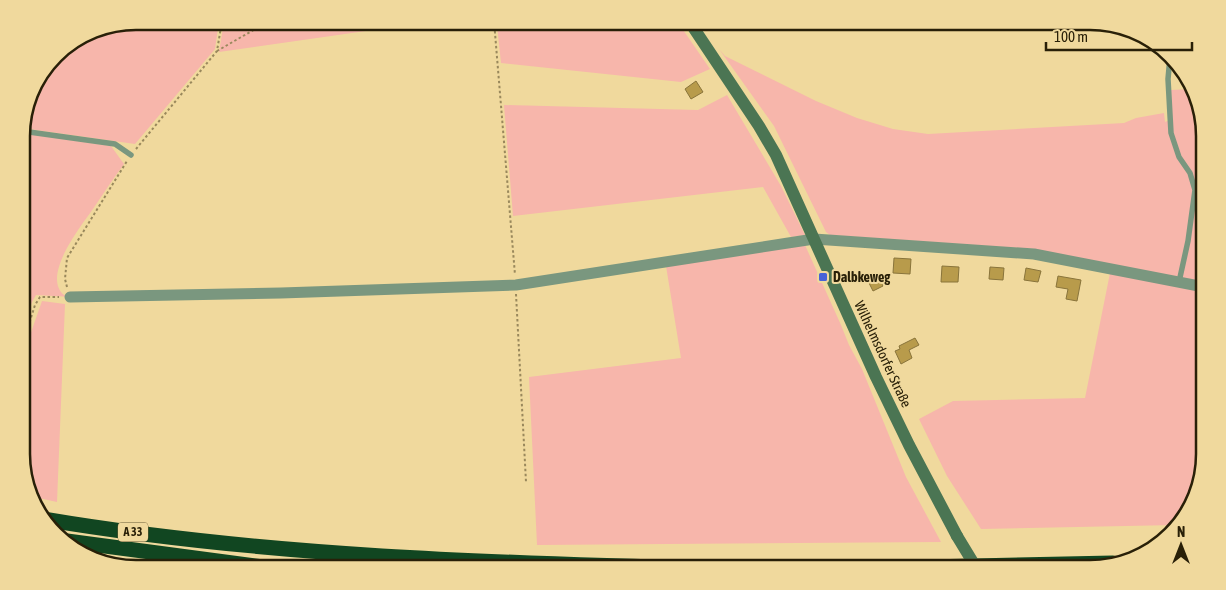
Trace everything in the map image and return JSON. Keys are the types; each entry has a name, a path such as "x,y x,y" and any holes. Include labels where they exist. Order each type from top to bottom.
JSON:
{"highway":[{"name":"A 33","path":"53,520 224,544 474,560"},
{"name":"A 33","path":"80,544 208,560"}],"street":[{"name":"Wilhelmsdorfer Straße","path":"695,30 760,126 776,156 884,394 957,536 972,560"},
{"path":"70,298 516,285 814,238 1034,254 1196,286"}],"lane":[{"path":"1169,66 1168,89 1171,133 1179,157 1190,173 1195,190 1188,241 1179,282"},
{"path":"30,131 115,144 131,155"}],"path":[{"path":"217,51 220,30"},
{"path":"30,321 35,305 40,297 70,298 65,279 67,258 131,155 217,51 253,30"},
{"path":"495,30 516,285 526,482"}],"shaded area":[{"path":"129,30 218,30 215,49 135,144 30,129 38,95 52,71 66,56 77,48 95,38 115,32"},
{"path":"223,30 373,30 219,52"},
{"path":"498,30 683,30 710,69 681,82 501,63"},
{"path":"719,49 725,56 816,101 857,118 893,129 928,134 1124,123 1136,118 1164,113 1165,122 1172,119 1171,90 1185,89 1192,109 1196,136 1196,281 1034,249 830,235 826,232 774,126"},
{"path":"727,95 781,186 805,235 791,237 763,187 513,216 504,105 698,110"},
{"path":"30,134 111,146 124,164 72,239 60,264 57,276 58,287 64,295 72,297 36,295 30,308"},
{"path":"805,245 849,345 862,369 906,477 941,542 537,545 529,377 681,358 666,266"},
{"path":"1110,273 1196,289 1196,461 1188,495 1173,520 1156,520 1156,525 981,529 947,476 919,419 953,401 1085,398"},
{"path":"42,301 65,304 57,502 40,498 31,468 30,335"}],"building":[{"path":"696,81 703,92 691,99 685,89"},
{"path":"894,258 911,259 910,274 893,273"},
{"path":"942,266 959,267 958,282 941,282"},
{"path":"990,267 1004,268 1003,280 989,279"},
{"path":"1026,268 1041,271 1038,282 1024,280"},
{"path":"878,274 883,286 873,291 867,279"},
{"path":"1058,276 1081,280 1077,301 1066,299 1068,289 1056,287"},
{"path":"915,338 919,345 909,350 912,358 901,364 895,351 900,349 899,346"}],"place":[{"name":"Dalbkeweg","path":"823,277"}]}
